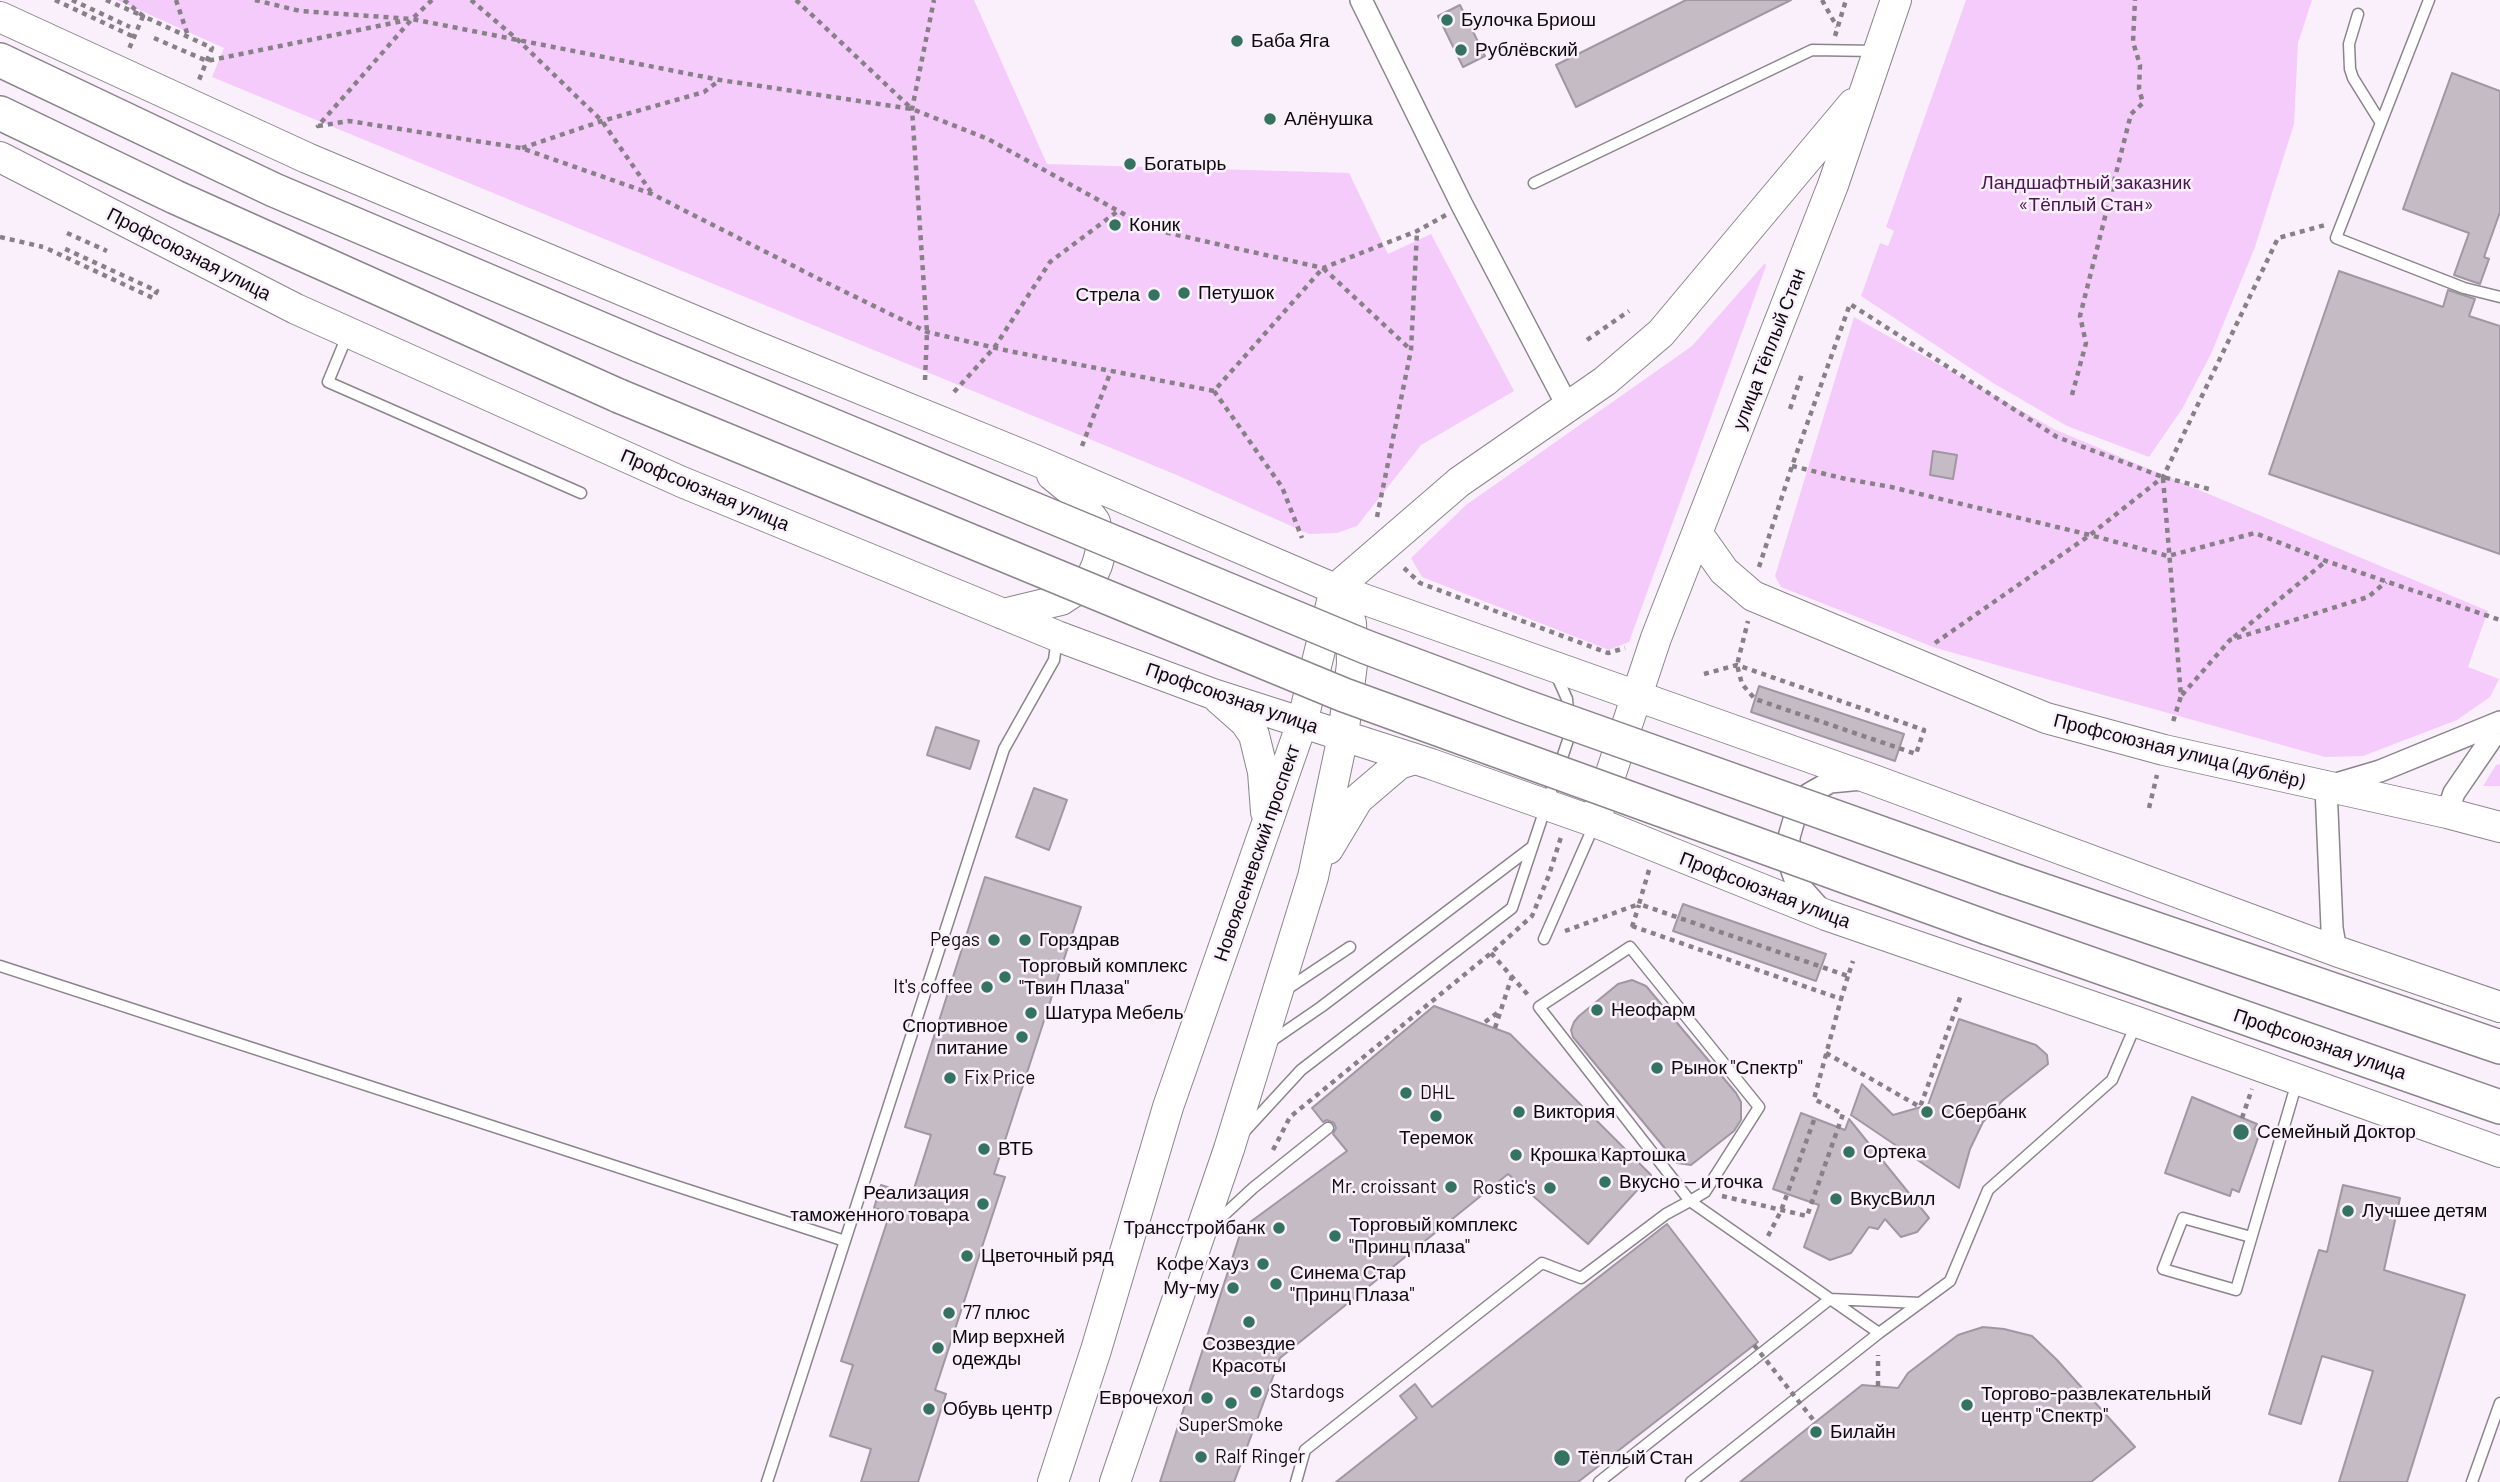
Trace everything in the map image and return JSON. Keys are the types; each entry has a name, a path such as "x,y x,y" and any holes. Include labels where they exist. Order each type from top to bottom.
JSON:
{"main road":[{"name":"улица Тёплый Стан","path":"1591,832 1656,638 1833,185 1896,0"},
{"path":"0,17 307,158 1035,460 1335,589 1871,779 2336,951 2500,1007"},
{"path":"0,60 274,190 641,346 1366,647 2007,878 2500,1047"},
{"path":"1335,589 1459,482 1605,381 1661,333 1865,90"},
{"name":"Профсоюзная улица","path":"0,113 174,197 619,396 1344,695 1988,928 2500,1107"},
{"name":"Профсоюзная улица","path":"0,156 296,309 348,333 682,482 1057,636 1213,694 1415,759 1546,806 1591,832 2137,1021 2500,1153"},
{"path":"1003,614 1061,600 1090,580 1101,551 1095,522 1088,512 1074,493 1035,460"},
{"name":"Профсоюзная улица (дублёр)","path":"1697,533 1724,571 1753,596 2046,718 2164,750 2500,827"},
{"path":"1115,1482 1229,1149 1313,877 1343,736 1352,664 1351,623 1335,589"},
{"name":"Новоясеневский проспект","path":"1053,1482 1096,1350 1168,1107 1302,723 1335,589"},
{"path":"1213,694 1245,722 1254,735 1263,772 1267,826"},
{"path":"1313,877 1345,817 1358,799 1399,764 1415,759"}],"street":[{"path":"1361,0 1462,205 1567,405"},
{"path":"2336,951 2332,928 2326,787 2380,771 2500,724"},
{"path":"2447,813 2454,793 2500,724"},
{"path":"1826,915 1809,900 1796,882 1788,862 1788,837 1796,813 1809,794 1830,782 1871,779"}],"lane":[{"path":"2429,0 2336,238 2464,288 2500,297"},
{"path":"2358,14 2348,44 2348,61 2353,78 2381,123"},
{"path":"1534,183 1812,50 1879,51"},
{"path":"348,333 328,382 581,493"},
{"path":"767,1482 1004,749 1054,660 1057,636"},
{"path":"1229,1149 1301,1070 1513,908 1570,734 1567,699 1552,667"},
{"path":"1544,939 1591,832"},
{"path":"1259,1050 1321,1007 1532,846"},
{"path":"1276,996 1350,947"},
{"path":"1296,1482 1304,1450 1542,1263 1581,1278 1666,1214 1690,1201 1705,1192 1759,1107 1630,947 1539,1007 1690,1201 1879,1333"},
{"path":"0,966 845,1241"},
{"path":"1691,1482 1879,1333 1950,1281 1988,1190 2112,1080 2137,1021"},
{"path":"2251,1237 2183,1218 2163,1269 2236,1290 2298,1080"},
{"path":"1199,1238 1253,1188 1328,1128"},
{"path":"1599,1482 1830,1298 1920,1303"},
{"path":"2472,1482 2500,1403"}],"path":[{"path":"55,0 134,37"},
{"path":"72,0 130,27"},
{"path":"106,0 212,48 199,80"},
{"path":"124,0 144,16"},
{"path":"176,0 188,37"},
{"path":"255,0 300,11 411,19 720,80 912,109 988,139 1151,229 1323,268 1411,350"},
{"path":"432,0 411,19 318,127 349,121 521,148 652,194 928,332 994,348 1214,391 1282,487 1302,538"},
{"path":"471,0 519,40 602,121 652,194"},
{"path":"796,0 912,109"},
{"path":"925,380 928,332 912,109 934,0"},
{"path":"1822,0 1837,28"},
{"path":"1830,51 1846,0"},
{"path":"2072,395 2086,344 2080,316 2131,114 2143,103 2139,89 2140,65 2133,42 2135,0"},
{"path":"128,50 144,16"},
{"path":"154,38 207,61 411,19"},
{"path":"521,148 602,121 704,92 720,80"},
{"path":"1214,391 1323,268 1417,231 1462,205"},
{"path":"954,393 994,348 1050,262 1118,211"},
{"path":"1928,648 2090,534 2163,477 2278,238 2343,220"},
{"path":"1376,522 1411,350 1417,231"},
{"path":"67,233 107,251"},
{"path":"0,237 46,248 153,298 157,291 61,247"},
{"path":"1756,576 1850,304 2057,437 2163,477 2209,489"},
{"path":"1587,340 1629,311"},
{"path":"1082,446 1111,371"},
{"path":"1790,409 1802,373"},
{"path":"1792,466 2090,534 2168,556 2255,533 2326,561 2500,620"},
{"path":"2163,477 2181,696 2172,725"},
{"path":"2181,696 2230,640 2326,561"},
{"path":"1404,568 1420,583 1608,653 1630,647"},
{"path":"2230,640 2368,597 2386,582"},
{"path":"1704,674 1737,665 1924,730 1916,754 1755,699 1742,684 1737,665 1751,610"},
{"path":"2148,808 2160,767"},
{"path":"1253,1188 1290,1117 1492,953 1532,916 1562,833"},
{"path":"1630,947 1632,926 1650,869"},
{"path":"1544,939 1639,904 1848,976"},
{"path":"1632,926 1840,999"},
{"path":"1492,953 1539,1007"},
{"path":"1705,1192 1807,1216 1843,1114 1814,1099 1840,999 1853,961"},
{"path":"1495,1028 1512,976"},
{"path":"1826,1053 1920,1107 1961,995"},
{"path":"1485,1022 1501,1010"},
{"path":"2242,1118 2254,1084"},
{"path":"1761,1250 1782,1211 1814,1119"},
{"path":"1834,1139 1841,1142"},
{"path":"1818,1184 1826,1186"},
{"path":"1878,1386 1879,1333"},
{"path":"1754,1345 1815,1422"}],"green space":[{"path":"117,0 974,0 1047,164 1349,173 1388,254 1431,234 1514,391 1421,445 1357,526 1337,533 1309,534 1179,476 212,77 224,48"},
{"name":"Ландшафтный заказник «Тёплый Стан»","path":"1966,0 2312,0 2298,43 2294,124 2255,247 2211,354 2182,409 2149,457 2067,426 1993,383 1861,296 1880,243 1888,246 1894,231 1886,227"},
{"path":"1765,263 1629,642 1609,650 1422,577 1411,558 1466,505 1692,346"},
{"path":"1854,317 2056,430 2488,611 2468,667 2499,679 2490,697 2457,720 2363,756 2325,757 1936,648 1781,587 1775,576"},
{"path":"2500,764 2500,786 2483,786 2496,765"}],"building":[{"path":"1686,0 1791,0 1576,107 1556,65"},
{"path":"1460,5 1485,56 1463,67 1438,16"},
{"path":"2452,73 2500,91 2500,212 2484,257 2489,259 2480,284 2454,275 2469,233 2403,209"},
{"path":"2339,271 2443,307 2448,290 2475,299 2469,316 2500,326 2500,554 2269,474"},
{"path":"1933,451 1957,455 1953,479 1930,475"},
{"path":"1759,686 1904,734 1895,761 1751,712"},
{"path":"936,727 979,741 970,769 927,755"},
{"path":"1034,788 1067,800 1049,850 1016,837"},
{"path":"985,877 1081,907 994,1174 1005,1177 935,1390 946,1394 918,1482 861,1482 871,1449 830,1436 853,1365 841,1361 890,1213 874,1208 881,1185 912,1195 931,1135 905,1127"},
{"path":"1683,904 1826,954 1816,981 1673,931"},
{"name":"Рынок \"Спектр\"","path":"1632,980 1646,986 1741,1102 1741,1120 1734,1131 1691,1165 1677,1163 1573,1037 1571,1030 1579,1016 1618,984"},
{"name":"Торговый комплекс \"Принц плаза\"","path":"1434,1006 1510,1034 1651,1175 1588,1244 1508,1174 1280,1358 1234,1482 1160,1482 1242,1228 1347,1151 1333,1134 1336,1128 1334,1123 1327,1120 1323,1122 1312,1108"},
{"path":"1959,1019 2036,1045 2047,1055 2048,1064 2003,1100 1983,1122 1970,1149 1959,1188 1851,1115 1862,1084 1893,1115 1928,1105"},
{"path":"2192,1097 2257,1124 2254,1129 2260,1132 2239,1192 2232,1189 2230,1196 2165,1173"},
{"path":"1801,1113 1845,1130 1849,1119 1929,1218 1917,1232 1901,1237 1885,1219 1878,1229 1869,1227 1851,1253 1830,1260 1804,1247 1819,1205 1773,1189"},
{"path":"2343,1185 2400,1198 2384,1270 2465,1295 2407,1482 2339,1482 2373,1371 2322,1356 2301,1424 2269,1414 2319,1250 2327,1252"},
{"path":"1667,1224 1758,1342 1578,1482 1336,1482 1417,1418 1400,1396 1415,1384 1432,1407"},
{"name":"Торгово-развлекательный центр \"Спектр\"","path":"1983,1327 2032,1336 2135,1447 2091,1482 1740,1482 1862,1385 1898,1388 1908,1373 1958,1335"}],"place":[{"name":"Булочка Бриош","path":"1447,20"},
{"name":"Баба Яга","path":"1237,41"},
{"name":"Рублёвский","path":"1461,50"},
{"name":"Алёнушка","path":"1270,119"},
{"name":"Богатырь","path":"1130,164"},
{"name":"Коник","path":"1115,225"},
{"name":"Петушок","path":"1184,293"},
{"name":"Стрела","path":"1154,295"},
{"name":"Pegas","path":"994,940"},
{"name":"Горздрав","path":"1025,940"},
{"name":"Торговый комплекс \"Твин Плаза\"","path":"1005,977"},
{"name":"It's coffee","path":"987,987"},
{"name":"Неофарм","path":"1597,1010"},
{"name":"Шатура Мебель","path":"1031,1013"},
{"name":"Спортивное питание","path":"1022,1037"},
{"name":"Рынок \"Спектр\"","path":"1657,1068"},
{"name":"Fix Price","path":"950,1078"},
{"name":"DHL","path":"1406,1093"},
{"name":"Виктория","path":"1519,1112"},
{"name":"Сбербанк","path":"1927,1112"},
{"name":"Теремок","path":"1436,1116"},
{"name":"Семейный Доктор","path":"2241,1132"},
{"name":"ВТБ","path":"984,1149"},
{"name":"Ортека","path":"1849,1152"},
{"name":"Крошка Картошка","path":"1516,1155"},
{"name":"Вкусно — и точка","path":"1605,1182"},
{"name":"Mr. croissant","path":"1451,1187"},
{"name":"Rostic's","path":"1550,1188"},
{"name":"ВкусВилл","path":"1836,1199"},
{"name":"Реализация таможенного товара","path":"983,1204"},
{"name":"Лучшее детям","path":"2348,1211"},
{"name":"Трансстройбанк","path":"1279,1228"},
{"name":"Торговый комплекс \"Принц плаза\"","path":"1335,1236"},
{"name":"Цветочный ряд","path":"967,1256"},
{"name":"Кофе Хауз","path":"1263,1264"},
{"name":"Синема Стар \"Принц Плаза\"","path":"1276,1284"},
{"name":"Му-му","path":"1233,1288"},
{"name":"77 плюс","path":"949,1313"},
{"name":"Созвездие Красоты","path":"1249,1322"},
{"name":"Мир верхней одежды","path":"938,1348"},
{"name":"Stardogs","path":"1256,1392"},
{"name":"Еврочехол","path":"1207,1398"},
{"name":"SuperSmoke","path":"1231,1403"},
{"name":"Торгово-развлекательный центр \"Спектр\"","path":"1967,1405"},
{"name":"Обувь центр","path":"929,1409"},
{"name":"Билайн","path":"1816,1432"},
{"name":"Ralf Ringer","path":"1201,1457"},
{"name":"Тёплый Стан","path":"1562,1458"}]}
